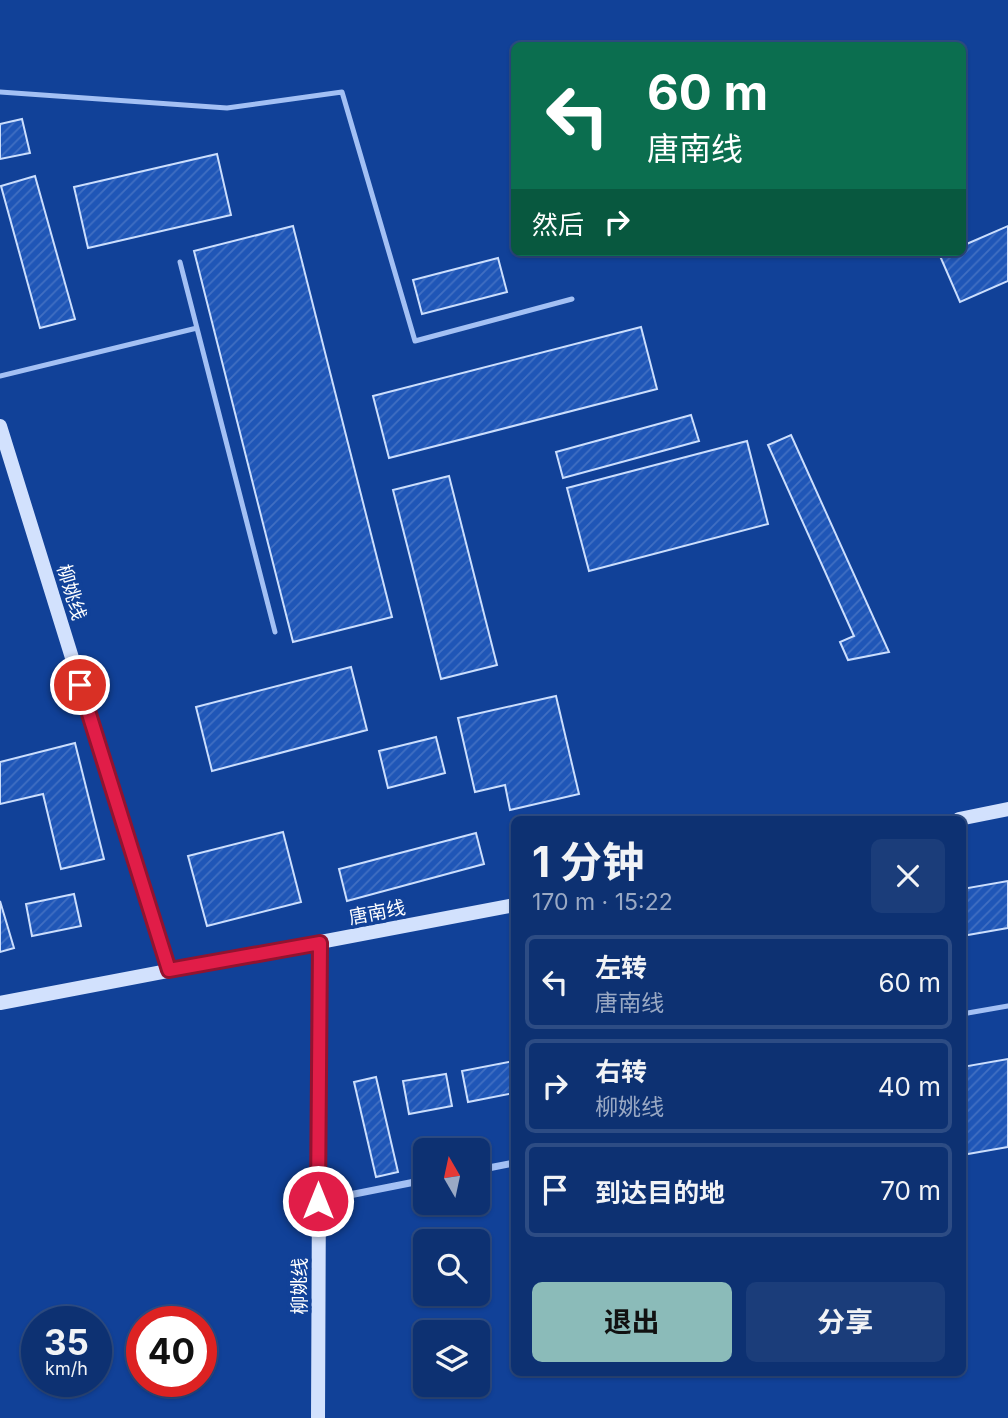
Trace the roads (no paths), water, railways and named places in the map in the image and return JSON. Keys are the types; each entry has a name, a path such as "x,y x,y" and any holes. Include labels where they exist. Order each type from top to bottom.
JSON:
{"street":[{"name":"柳姚线","path":"0,426 169,970"},
{"path":"966,817 1008,809"},
{"name":"唐南线","path":"0,1003 511,906"},
{"name":"柳姚线","path":"318,1418 320,943"},
{"path":"490,1168 511,1164"},
{"path":"318,1201 413,1182"}],"lane":[{"path":"0,92 227,108 342,92 415,341 572,299"},
{"path":"180,262 275,632"},
{"path":"0,376 197,328"},
{"path":"966,1013 1008,1006"}]}
